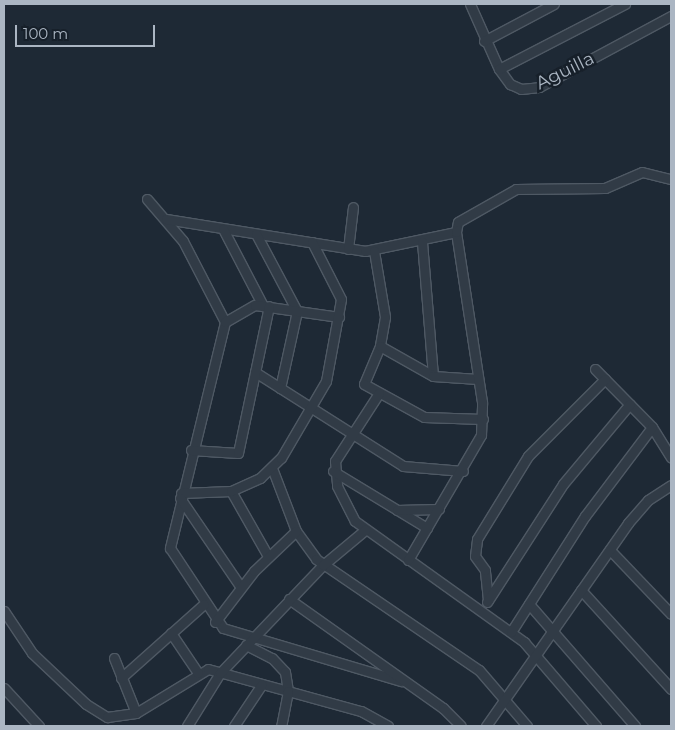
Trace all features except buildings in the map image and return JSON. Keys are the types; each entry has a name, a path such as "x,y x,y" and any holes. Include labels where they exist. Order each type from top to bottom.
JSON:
{"street":[{"path":"484,41 554,4"},
{"path":"499,69 625,4"},
{"name":"Aguilla","path":"474,5 484,41 499,69 510,84 521,89 539,87 671,16"},
{"path":"408,560 475,450 483,419 456,232 464,216 516,189 605,188 642,172 671,179"},
{"path":"147,199 184,241 224,322 181,495 170,548 215,622 254,637 401,680"},
{"path":"348,249 353,206"},
{"path":"166,219 348,249 374,251 422,242 456,232"},
{"path":"192,450 238,452 255,372 266,306 223,229"},
{"path":"256,234 297,311 280,388"},
{"path":"181,495 232,491 272,468 311,408 331,369 340,317 338,290 312,242"},
{"path":"422,242 433,376"},
{"path":"374,251 384,303 380,346 364,384 424,417 483,419"},
{"path":"224,322 248,307 266,306 340,317"},
{"path":"380,346 433,376 478,379"},
{"path":"595,370 652,427 671,458"},
{"path":"255,372 410,469 463,471"},
{"path":"488,600 484,570 475,556 477,539 528,456 605,379"},
{"path":"378,393 350,433 333,471 348,511 365,530 512,632 534,654 596,726"},
{"path":"481,611 563,484 630,404"},
{"path":"512,632 606,485 652,427"},
{"path":"272,468 296,531 323,565 478,670 527,726"},
{"path":"333,471 426,528"},
{"path":"486,726 534,654 639,509 671,485"},
{"path":"232,491 268,556"},
{"path":"181,495 240,586"},
{"path":"396,510 439,509"},
{"path":"187,726 220,672 323,565 365,530"},
{"path":"215,622 240,586 268,556 296,531"},
{"path":"610,550 671,614"},
{"path":"582,590 671,689"},
{"path":"289,599 443,708 461,726"},
{"path":"121,678 204,604"},
{"path":"529,604 635,726"},
{"path":"4,611 32,653 98,714 118,718 136,713 198,673 220,672 370,714 388,726"},
{"path":"171,633 198,673"},
{"path":"246,645 279,664 288,691 280,726"},
{"path":"114,658 136,713"},
{"path":"234,726 262,684"},
{"path":"4,688 39,726"}]}
